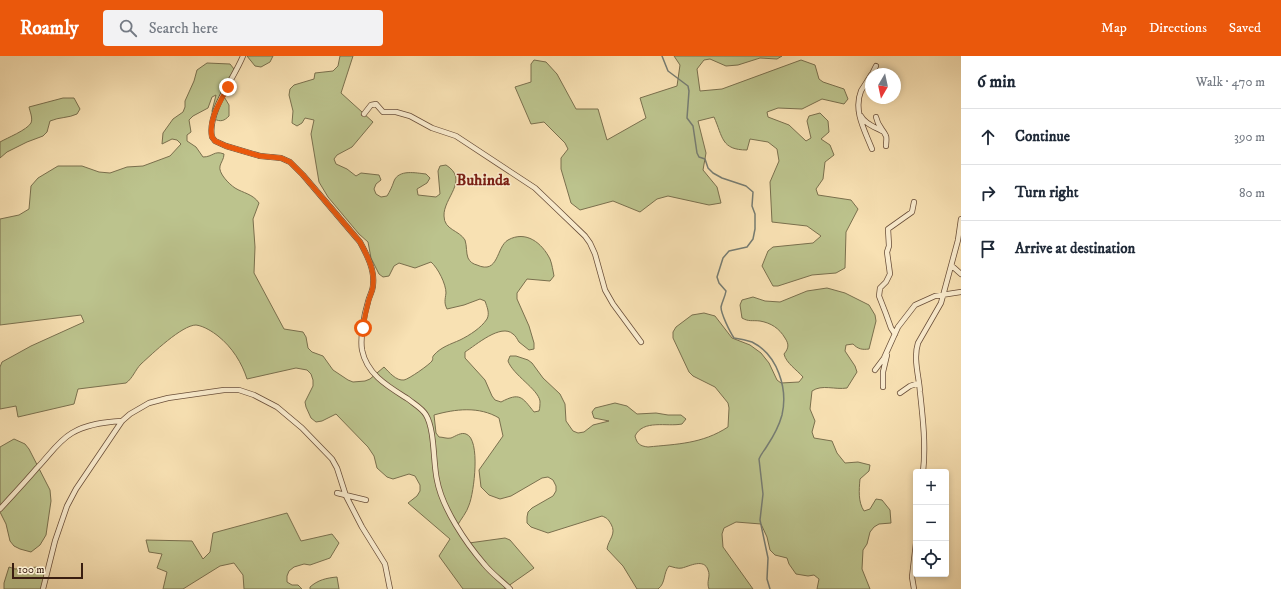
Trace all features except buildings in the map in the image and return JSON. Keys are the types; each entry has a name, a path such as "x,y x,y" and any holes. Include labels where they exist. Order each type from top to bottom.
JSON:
{"street":[{"path":"243,56 217,106 211,126 212,137 215,141 226,146 260,156 281,158 290,162 303,175 360,242 373,273 374,283 365,315 362,341 362,350 367,364 377,377 417,406 426,415 430,426 437,481 444,502 457,526 484,565 510,589"},
{"path":"865,86 859,100 858,111 872,149"},
{"path":"364,114 371,105 376,104 383,112 396,112 410,116 432,128 456,136 535,188 585,236 590,243 595,254 605,290 613,304 641,342"},
{"path":"858,111 863,119 882,131"},
{"path":"876,117 877,122 886,136 886,146"},
{"path":"895,334 891,328 879,296 880,288 886,282 890,274 887,252 889,246 888,229 912,212 914,202"},
{"path":"923,469 923,418 916,362 916,350 940,306 952,266 961,219"},
{"path":"952,266 961,274"},
{"path":"875,370 888,350 898,327 916,305 926,299 944,293 961,292"},
{"path":"883,387 883,372 888,350"},
{"path":"900,393 910,386 919,383"},
{"path":"43,589 55,541 67,506 76,489 122,421 145,405 168,398 224,390 239,390 254,395 277,407 302,428 332,459 337,468 346,496 362,527 382,559 390,589"},
{"path":"0,509 50,453 71,434 95,424 122,421"},
{"path":"336,494 366,500"},
{"path":"913,568 912,577 914,589"}],"green space":[{"path":"247,56 273,56 270,62 261,67 255,66"},
{"path":"340,56 353,56 341,93 373,122 352,147 337,155 334,159 336,164 347,169 356,176 361,173 379,175 381,180 376,184 374,189 376,194 381,197 387,196 396,177 404,173 413,173 426,174 430,178 427,183 417,189 418,195 436,197 440,194 438,171 440,166 446,165 453,171 456,177 456,183 445,209 445,221 449,227 465,240 467,256 471,262 484,267 489,266 496,259 504,243 515,237 521,236 527,237 538,243 550,259 554,276 550,281 527,279 517,293 517,299 529,326 534,343 534,349 529,350 519,342 513,334 508,331 502,331 489,336 465,352 465,358 485,380 495,400 501,402 512,397 517,397 523,400 534,412 539,411 540,401 538,396 508,361 510,356 516,356 532,363 543,378 560,394 565,404 566,421 573,431 578,433 584,432 593,425 609,421 594,418 592,412 595,408 615,403 627,406 637,414 656,413 681,415 686,419 682,424 644,427 635,436 638,443 641,445 648,447 679,444 699,440 718,433 728,427 728,403 715,387 693,376 689,372 673,338 673,332 676,327 692,315 704,313 715,316 732,338 750,345 761,353 769,363 777,380 781,383 799,382 803,377 789,363 784,354 788,348 788,344 783,334 768,323 742,318 740,305 742,300 753,297 765,301 780,302 807,291 827,288 845,293 869,305 875,315 876,321 869,349 860,349 853,344 846,345 845,351 855,366 857,372 847,388 820,388 812,391 810,409 815,421 812,432 814,438 832,441 837,453 845,463 858,462 870,465 869,471 860,479 860,500 864,511 870,509 876,499 882,500 890,510 891,523 879,524 874,527 870,532 867,544 863,550 862,569 870,589 817,589 819,579 814,575 808,576 796,574 787,558 775,555 770,550 767,537 761,524 736,522 724,528 722,534 723,547 753,589 709,589 709,575 706,566 703,564 696,564 680,568 669,566 661,587 658,589 637,589 623,566 607,549 613,534 613,528 605,517 602,516 548,533 531,527 527,523 528,512 532,508 553,496 556,491 556,486 553,480 548,477 542,478 511,496 500,499 489,495 481,487 479,470 503,436 499,418 491,414 475,410 459,410 434,415 436,433 439,437 451,438 460,434 466,434 471,438 474,446 475,467 473,490 467,510 457,526 469,543 505,538 510,540 534,568 504,589 463,589 439,556 450,539 408,503 417,496 420,491 420,485 415,476 409,474 393,479 387,477 377,468 374,456 368,447 336,414 322,421 316,422 311,418 305,402 313,386 313,380 311,374 307,370 296,368 247,379 239,361 228,345 214,333 196,325 190,326 167,341 141,364 126,383 78,389 74,404 18,417 16,406 0,409 0,367 2,362 31,346 84,322 81,315 0,325 0,219 19,215 29,209 31,186 38,178 58,166 82,166 99,172 110,173 127,167 143,166 170,156 181,144 177,140 172,139 162,144 163,133 173,119 183,112 185,101 197,70 207,63 230,64 234,69 233,75 223,95 229,105 229,116 222,120 214,119 212,111 216,95 212,97 208,108 193,116 189,120 191,132 187,135 187,141 196,147 203,157 216,153 224,154 220,169 224,178 235,188 251,196 259,203 253,219 255,247 254,273 284,329 303,332 306,337 308,348 312,352 323,356 333,370 353,382 370,379 384,367 395,378 401,380 407,379 430,363 434,355 440,350 468,336 482,325 487,319 488,314 485,301 480,299 447,309 445,303 445,285 439,272 431,262 415,268 399,263 394,266 389,276 383,277 379,274 371,258 368,242 359,234 328,197 319,182 311,134 314,120 305,118 302,123 297,126 292,123 293,111 289,95 290,89 294,85 314,79 315,73 333,71 338,66"},
{"path":"674,56 782,56 777,59 760,58 738,65 726,66 710,59 704,60 697,69 700,91 722,89 801,60 815,65 819,79 823,82 844,89 848,99 844,104 822,99 802,109 778,108 767,112 768,117 789,125 806,141 811,138 807,121 809,116 820,113 828,121 829,132 821,139 830,145 834,155 825,162 823,179 816,189 818,195 851,200 858,209 846,232 845,268 836,273 812,275 778,286 773,286 762,266 768,251 773,247 813,243 821,236 807,226 772,222 770,182 779,161 777,149 768,142 750,139 747,150 732,148 724,141 714,117 698,121 706,153 703,170 717,187 721,203 709,205 668,196 657,199 640,212 613,201 580,210 571,203 561,169 561,158 568,149 565,143 544,122 531,124 515,87 531,82 531,64 534,60 546,62 557,74 576,109 598,109 607,140 646,118 640,98 677,86 680,65"},
{"path":"63,98 74,98 80,109 77,114 50,121 47,132 43,136 7,152 0,158 0,142 21,131 31,123 32,117 29,107"},
{"path":"14,439 25,444 29,449 50,490 51,501 46,535 40,545 31,552 14,546 10,541 6,524 0,512 0,447"},
{"path":"287,513 301,541 332,534 339,543 330,558 310,565 304,564 294,567 289,571 287,582 292,585 298,585 302,589 244,589 243,575 234,563 220,566 183,589 163,589 167,572 157,568 162,554 149,552 146,540 192,541 203,559 210,552 213,533"},
{"path":"9,567 15,569 38,567 47,571 43,589 4,589 4,583"},
{"path":"337,577 339,589 310,589 310,587 319,581"}],"waterway":[{"path":"662,56 668,71 688,86 687,118 693,126 697,153 699,157 705,159 708,168 713,173 722,178 746,186 753,192 752,206 755,214 753,239 747,247 729,251 723,258 717,277 719,283 726,291 721,310 732,335 734,338 752,342 768,355 779,374 784,394 784,405 778,427 759,459 763,494 760,520 768,558 767,579 770,589"}],"district":[{"name":"Buhinda","path":"483,179"}],"route":[{"path":"228,87 217,106 211,126 212,137 215,141 226,146 267,158 281,158 290,162 303,175 360,242 373,273 374,283 368,302 363,328"}]}
